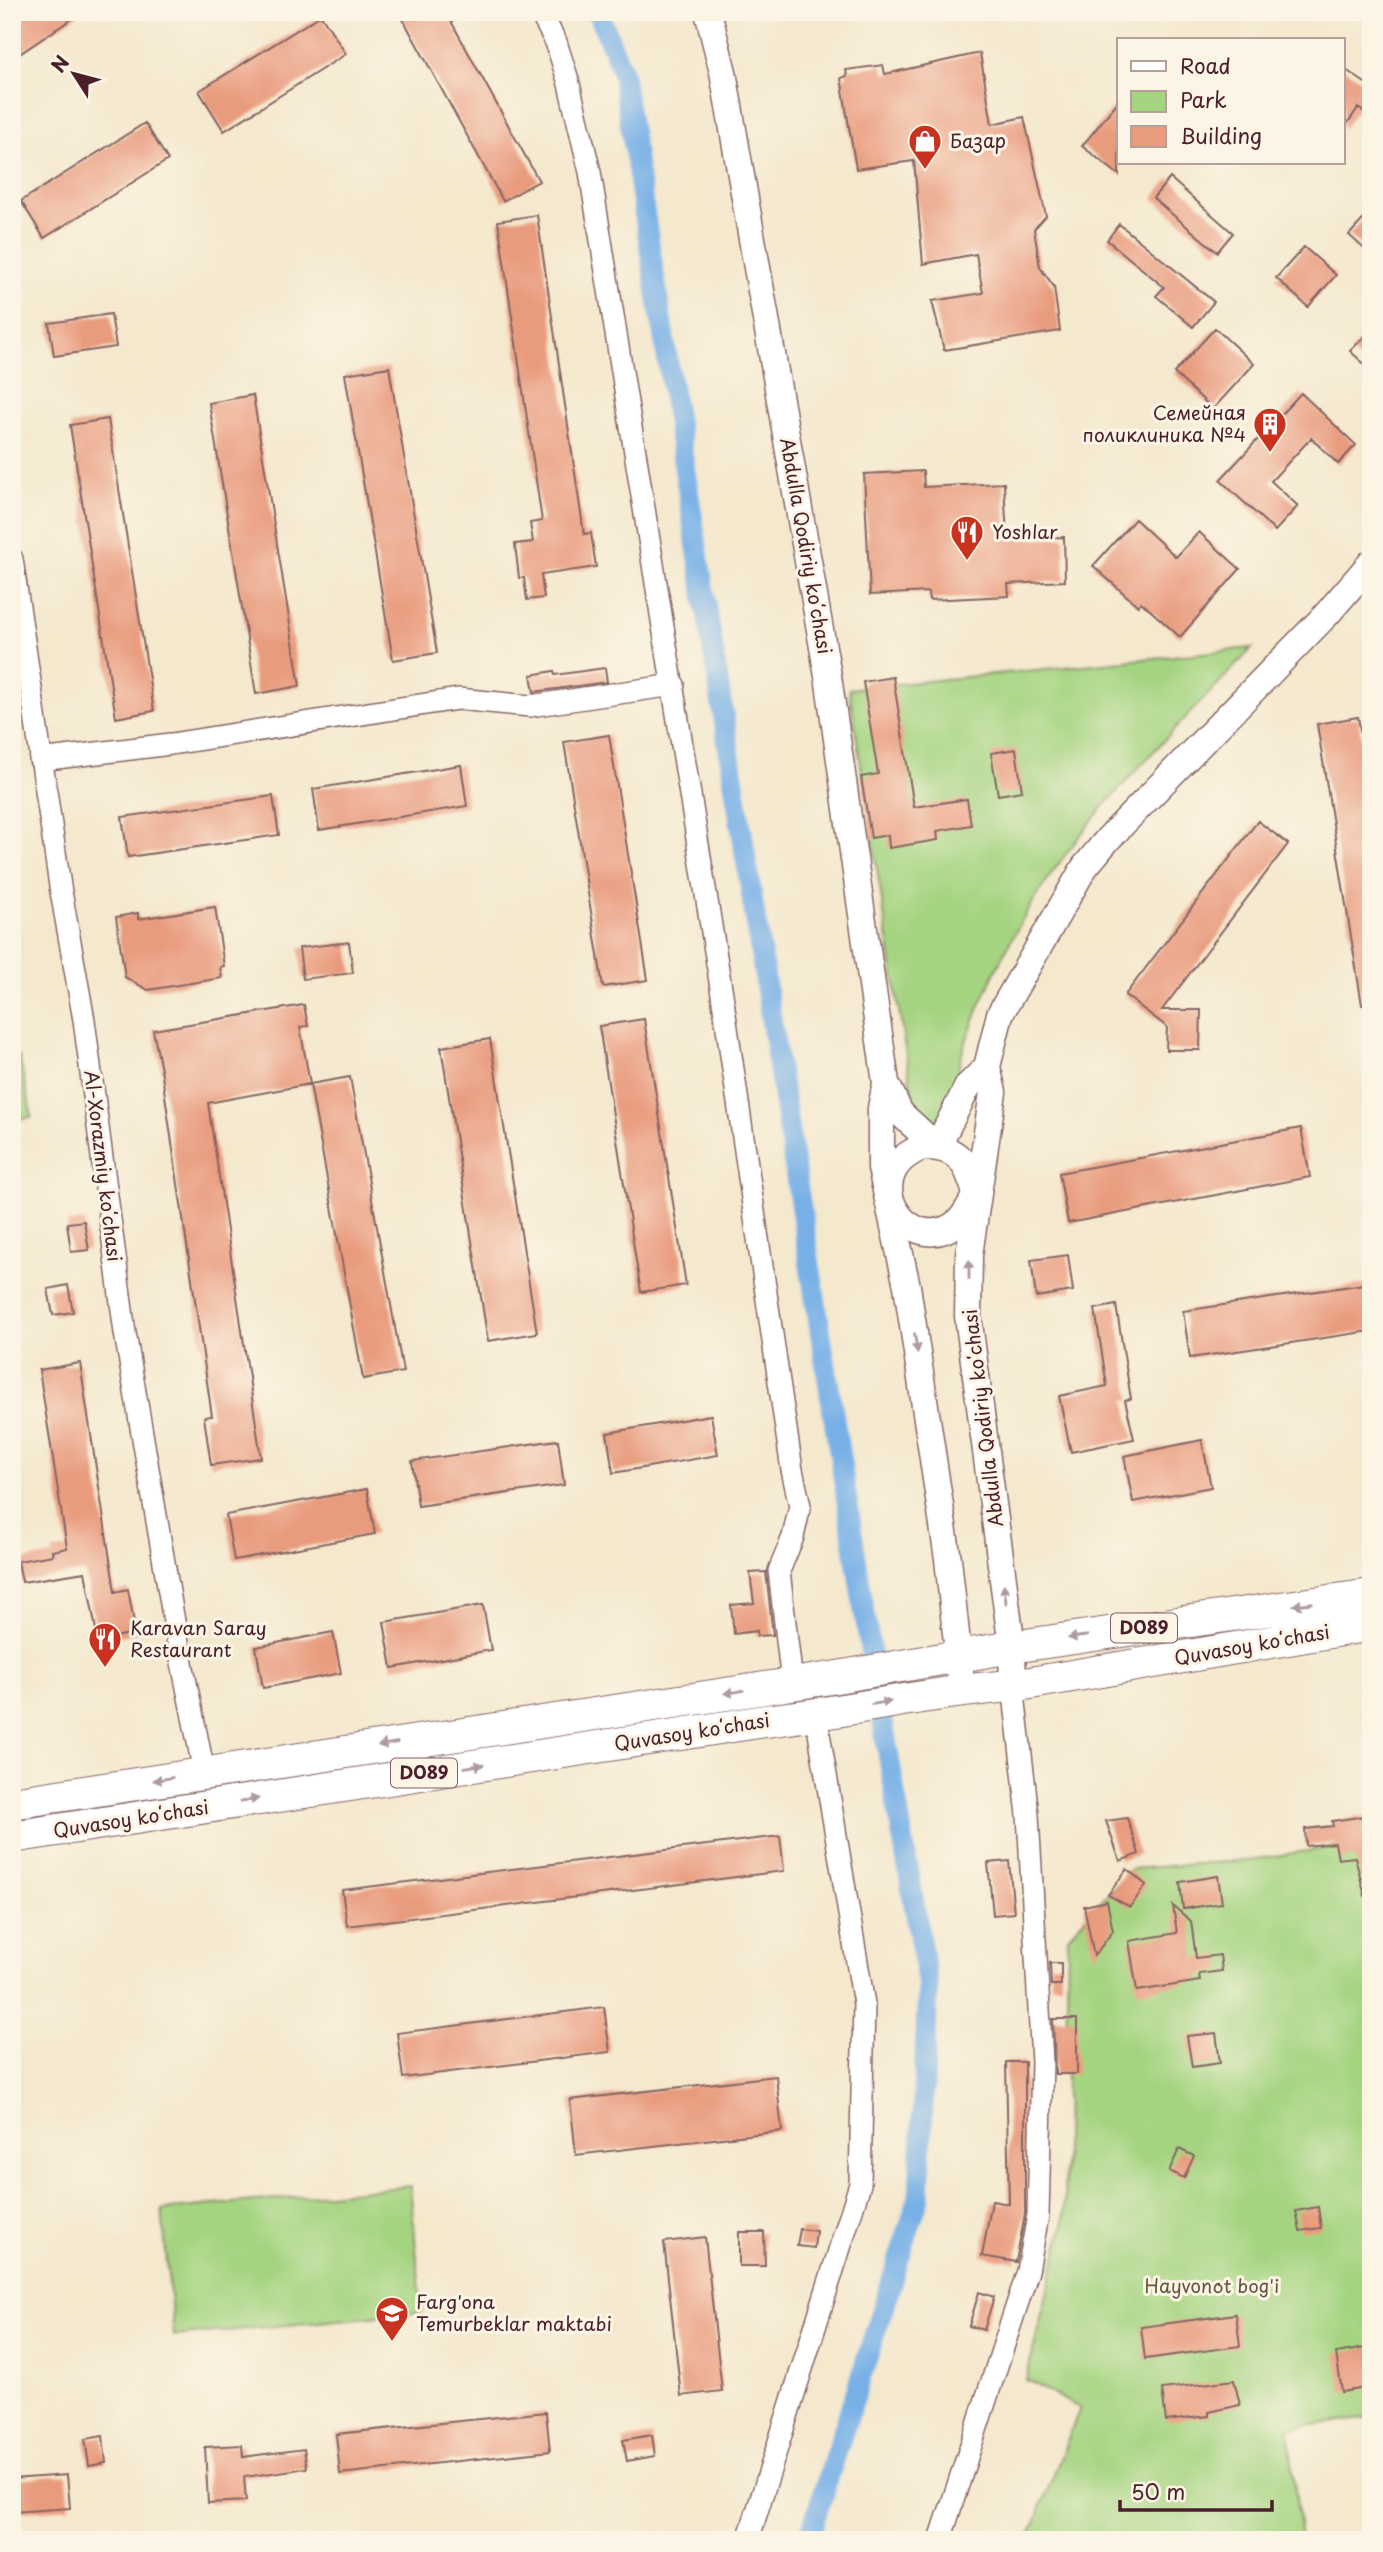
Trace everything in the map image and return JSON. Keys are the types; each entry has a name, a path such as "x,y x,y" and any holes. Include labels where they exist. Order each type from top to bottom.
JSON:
{"main road":[{"name":"Quvasoy koʻchasi","path":"12,1803 808,1681 1012,1647 1371,1595"},
{"name":"Quvasoy koʻchasi","path":"12,1837 827,1713 962,1689 1013,1686 1371,1625"}],"street":[{"path":"540,12 556,42 568,80 590,172 674,685 792,1470 800,1506 793,1536 779,1571 808,1681"},
{"name":"Abdulla Qodiriy koʻchasi","path":"708,12 723,72 823,649 886,1083 900,1113 937,1147 968,1086 987,1067"},
{"name":"Al-Xorazmiy koʻchasi","path":"12,559 40,760 85,1020 125,1333 176,1633 204,1772"},
{"name":"Abdulla Qodiriy koʻchasi","path":"1013,1686 1012,1647 968,1316 969,1255 993,1093 987,1067 1000,1014 1084,869 1108,839 1320,621 1371,563"},
{"path":"40,760 171,744 458,699 530,706 674,685"},
{"name":"Abdulla Qodiriy koʻchasi","path":"886,1083 881,1108 881,1168 891,1202 908,1286 948,1559 962,1689"},
{"path":"937,1147 961,1158 969,1169 976,1195 959,1221 934,1231 920,1230 897,1215 888,1188 891,1174 898,1162 916,1150 937,1147"},
{"path":"940,2540 1028,2271 1038,2215 1042,2062 1028,1815 1013,1686"},
{"path":"748,2540 860,2184 864,2004 827,1713"}],"green space":[{"path":"1252,648 1131,776 1074,843 1048,879 1000,962 971,1027 946,1105 936,1123 929,1125 915,1112 849,689"},
{"path":"19,1056 32,1117 12,1121 12,1057"},
{"name":"Hayvonot bog'i","path":"1371,1841 1371,2418 1288,2428 1301,2540 1028,2540 1080,2408 1026,2380 1064,2223 1068,1936 1131,1869 1249,1860"},
{"path":"410,2186 422,2312 174,2336 162,2210"}],"building":[{"path":"12,12 82,12 12,59"},
{"path":"399,12 446,12 539,181 503,201"},
{"path":"321,15 346,54 224,131 199,91"},
{"path":"980,53 992,124 1024,117 1046,216 1034,229 1040,267 1054,287 1060,331 944,350 932,301 983,293 976,254 923,264 914,161 856,169 841,78 847,76 846,70 883,65 885,74"},
{"path":"1344,69 1371,87 1371,102 1364,112 1358,108 1344,129"},
{"path":"1117,102 1119,175 1082,146"},
{"path":"145,123 168,160 44,238 21,201"},
{"path":"1170,178 1233,233 1217,252 1153,198"},
{"path":"1371,211 1371,255 1349,235"},
{"path":"537,215 584,534 591,533 596,567 541,575 544,598 527,600 524,578 519,578 515,544 533,542 530,523 542,521 498,221"},
{"path":"1119,224 1214,302 1193,327 1156,296 1164,287 1107,240"},
{"path":"1304,247 1336,275 1308,307 1276,278"},
{"path":"111,314 116,347 54,356 49,323"},
{"path":"1215,328 1254,364 1213,409 1174,373"},
{"path":"1371,330 1371,370 1350,351"},
{"path":"389,367 437,653 393,660 345,374"},
{"name":"Семейная поликлиника №4","path":"1301,393 1356,445 1338,464 1311,438 1271,481 1298,506 1275,531 1220,480"},
{"path":"253,395 300,686 256,694 209,403"},
{"path":"108,419 154,711 116,718 70,425"},
{"path":"923,471 924,487 1004,483 1007,539 1064,537 1065,581 1008,584 1009,596 929,600 928,592 870,595 864,474"},
{"path":"1135,519 1176,557 1199,532 1240,569 1180,637 1141,602 1138,606 1093,566"},
{"path":"605,668 607,682 534,692 531,675 554,671 555,675"},
{"path":"893,677 914,807 967,799 971,825 937,831 938,840 889,848 888,835 871,838 861,777 878,774 863,682"},
{"path":"1358,717 1371,795 1371,1004 1362,1005 1317,724"},
{"path":"609,735 648,980 603,987 564,742"},
{"path":"1016,749 1022,791 998,795 991,753"},
{"path":"461,765 467,806 319,830 313,789"},
{"path":"273,796 279,835 128,857 122,817"},
{"path":"1258,821 1288,844 1162,1010 1201,1010 1200,1050 1166,1050 1167,1027 1125,995"},
{"path":"215,907 224,966 220,967 222,978 148,990 125,977 116,917 138,913 138,919"},
{"path":"349,942 353,973 303,979 299,948"},
{"path":"304,1005 308,1026 300,1027 310,1084 208,1103 261,1458 211,1465 204,1417 212,1416 153,1030"},
{"path":"644,1019 686,1285 641,1292 599,1026"},
{"path":"490,1039 537,1333 488,1341 441,1047"},
{"path":"350,1077 403,1372 363,1379 310,1084"},
{"path":"1301,1128 1310,1177 1068,1223 1059,1173"},
{"path":"84,1221 89,1250 71,1252 67,1223"},
{"path":"1068,1255 1073,1291 1036,1297 1031,1260"},
{"path":"1371,1283 1371,1331 1190,1358 1183,1311"},
{"path":"68,1285 73,1312 53,1315 48,1289"},
{"path":"1116,1305 1131,1399 1125,1400 1134,1439 1071,1452 1059,1396 1107,1386 1095,1309"},
{"path":"80,1363 115,1592 128,1589 136,1633 98,1640 85,1572 22,1582 18,1561 53,1555 52,1551 67,1548 39,1370"},
{"path":"711,1415 718,1455 613,1473 607,1433"},
{"path":"558,1440 564,1485 418,1506 412,1461"},
{"path":"1202,1440 1211,1487 1133,1502 1124,1456"},
{"path":"367,1489 375,1534 234,1560 226,1515"},
{"path":"766,1572 773,1635 757,1636 757,1631 734,1634 731,1605 754,1603 750,1573"},
{"path":"483,1605 491,1650 392,1668 384,1622"},
{"path":"333,1632 341,1673 263,1688 256,1647"},
{"path":"1371,1815 1371,1896 1365,1896 1355,1857 1338,1859 1335,1843 1306,1846 1305,1829 1333,1826 1332,1821"},
{"path":"1127,1818 1139,1854 1120,1861 1106,1821"},
{"path":"780,1836 784,1871 347,1926 342,1890"},
{"path":"1009,1861 1014,1913 993,1915 988,1863"},
{"path":"1127,1869 1146,1885 1130,1907 1108,1895"},
{"path":"1218,1876 1222,1903 1183,1909 1180,1882"},
{"path":"1107,1901 1113,1931 1094,1956 1084,1906"},
{"path":"1173,1906 1191,1921 1196,1958 1220,1955 1222,1971 1199,1974 1200,1981 1137,1991 1129,1941 1177,1933"},
{"path":"1050,1963 1061,1963 1061,1985 1051,1985"},
{"path":"604,2007 610,2052 403,2078 397,2033"},
{"path":"1053,2019 1077,2019 1077,2074 1055,2074"},
{"path":"1216,2033 1220,2063 1192,2067 1187,2036"},
{"path":"1006,2062 1025,2062 1025,2214 1016,2262 982,2256 992,2201 1009,2204"},
{"path":"776,2076 782,2131 576,2155 570,2100"},
{"path":"1179,2149 1194,2156 1184,2178 1169,2171"},
{"path":"1318,2207 1321,2228 1300,2231 1296,2211"},
{"path":"800,2229 816,2231 814,2248 797,2246"},
{"path":"739,2232 764,2232 765,2266 739,2266"},
{"path":"705,2237 722,2391 681,2396 664,2242"},
{"path":"979,2292 994,2297 984,2330 969,2326"},
{"path":"1236,2314 1240,2346 1145,2359 1141,2327"},
{"path":"1371,2347 1371,2387 1342,2392 1336,2353"},
{"path":"1234,2380 1240,2405 1209,2412 1209,2416 1166,2421 1162,2389"},
{"path":"546,2412 550,2451 340,2474 336,2434"},
{"path":"652,2435 655,2456 627,2461 623,2440"},
{"path":"103,2436 106,2463 89,2466 85,2439"},
{"path":"242,2445 243,2457 304,2449 307,2468 244,2477 246,2501 208,2503 205,2447"},
{"path":"67,2475 70,2508 12,2512 12,2479"}],"waterway":[{"path":"598,12 622,71 869,1641 928,1986 919,2197 808,2540"}],"place":[{"name":"Базар","path":"925,171"},
{"name":"Семейная поликлиника №4","path":"1270,454"},
{"name":"Yoshlar","path":"967,562"},
{"name":"Karavan Saray Restaurant","path":"105,1669"},
{"name":"Farg'ona Temurbeklar maktabi","path":"392,2343"}]}
